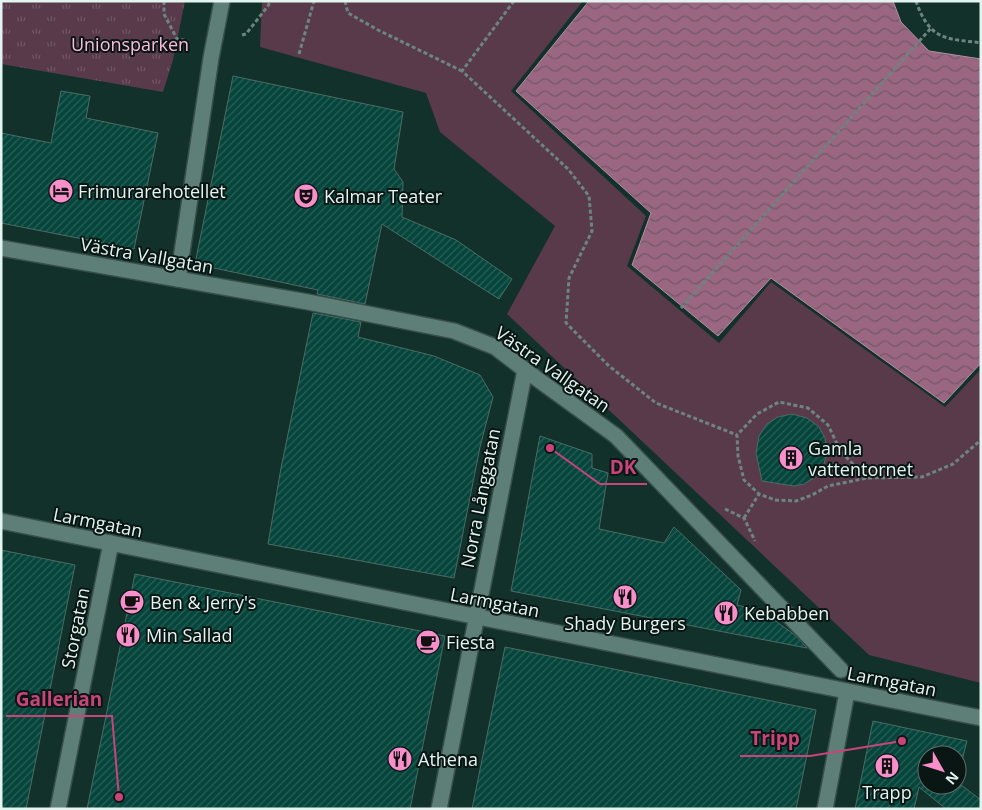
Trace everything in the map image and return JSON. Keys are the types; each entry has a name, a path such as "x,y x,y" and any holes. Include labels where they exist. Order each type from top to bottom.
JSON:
{"street":[{"path":"178,279 222,1"},
{"name":"Västra Vallgatan","path":"1,248 454,331 495,347 616,436 842,670"},
{"name":"Norra Långgatan","path":"439,809 525,370"},
{"name":"Larmgatan","path":"1,521 981,718"},
{"name":"Storgatan","path":"58,809 110,543"},
{"path":"825,809 847,692"}],"path":[{"path":"164,1 164,14 177,40 214,45"},
{"path":"299,54 314,1"},
{"path":"345,1 348,13 462,72 568,169 590,196 592,231 570,278 566,323 609,366 656,403 737,435"},
{"path":"462,72 514,1"},
{"path":"916,1 921,15 931,28 944,37 981,43"},
{"path":"681,308 931,28"},
{"path":"867,478 841,452 828,425 808,408 779,402 757,414 737,435 738,456 744,480 759,494 775,500 796,501 828,486 867,478 922,477 953,464 981,440"},
{"path":"744,518 759,494"}],"green space":[{"name":"Unionsparken","path":"1,1 185,1 173,60 163,92 1,64"},
{"path":"262,1 583,1 511,91 646,216 627,266 719,343 771,282 945,407 981,369 981,683 869,655 507,314 555,226 440,132 426,93 260,47"}],"water":[{"path":"589,1 893,1 901,22 929,51 981,59 981,363 944,403 771,278 718,336 632,265 651,213 516,91"}],"building":[{"name":"Kalmar Teater","path":"233,76 403,112 394,169 403,182 402,217 456,240 512,279 499,299 382,224 365,304 317,294 318,290 195,264"},
{"path":"61,91 90,96 86,118 158,133 134,249 1,223 1,133 51,143"},
{"path":"313,313 361,322 358,337 434,356 480,375 493,397 480,447 454,578 268,544 281,468"},
{"name":"Gamla vattentornet","path":"792,414 807,418 819,427 825,438 827,453 823,467 814,478 804,484 794,486 762,481 756,453 759,436 767,424 778,417"},
{"path":"540,436 592,454 592,468 608,473 599,529 664,543 674,527 741,590 737,605 762,611 796,636 807,648 511,591"},
{"path":"1,550 75,565 26,809 1,809"},
{"path":"135,574 445,636 410,809 87,809"},
{"path":"505,647 816,710 796,809 472,809"},
{"path":"873,721 967,741 966,745 917,745 917,795 914,809 855,809"},
{"path":"967,790 981,800 981,809 946,809 929,795 967,795"}],"place":[{"name":"Frimurarehotellet","path":"61,191"},
{"name":"Kalmar Teater","path":"306,196"},
{"name":"DK","path":"550,448"},
{"name":"Gamla vattentornet","path":"791,458"},
{"name":"Shady Burgers","path":"625,597"},
{"name":"Ben & Jerry's","path":"132,602"},
{"name":"Kebabben","path":"726,613"},
{"name":"Min Sallad","path":"128,635"},
{"name":"Fiesta","path":"428,642"},
{"name":"Tripp","path":"902,741"},
{"name":"Athena","path":"400,759"},
{"name":"Trapp","path":"887,766"},
{"name":"Gallerian","path":"119,797"}]}
